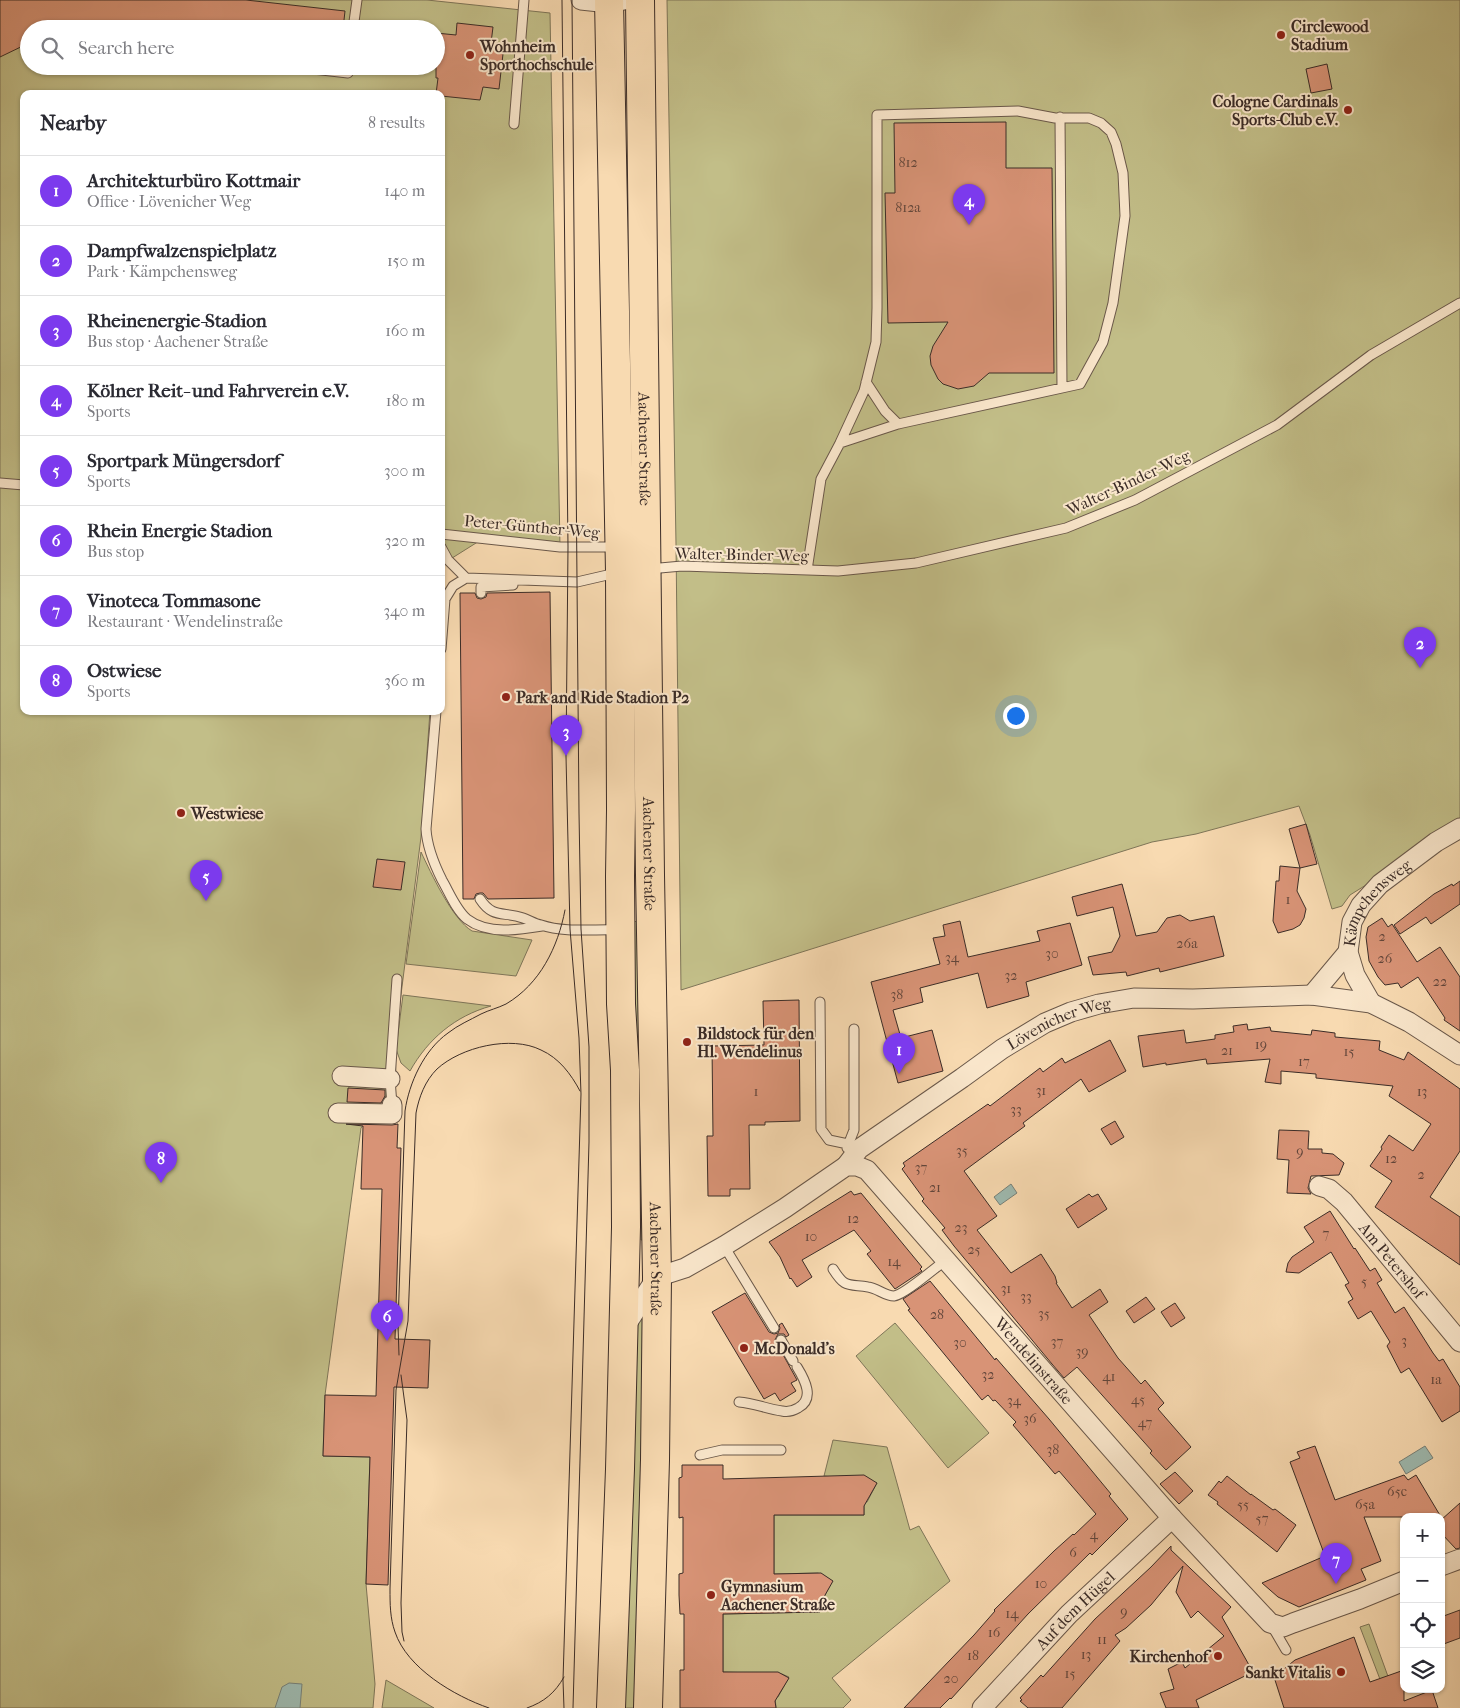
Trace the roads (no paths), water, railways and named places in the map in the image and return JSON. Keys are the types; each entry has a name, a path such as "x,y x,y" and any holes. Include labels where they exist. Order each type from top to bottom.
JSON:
{"main road":[{"name":"Aachener Straße","path":"611,1708 626,1246 625,1070 622,1004 625,922 640,0"},
{"name":"Aachener Straße","path":"614,1 631,566 645,891 657,1277 655,1460 648,1708"}],"street":[{"path":"581,0 614,1"},
{"name":"Kämpchensweg","path":"1371,1003 1355,975 1348,952 1352,922 1361,905 1380,884 1436,842 1460,828"},
{"path":"1312,995 1348,952"},
{"name":"Lövenicher Weg","path":"846,1166 859,1149 1002,1049 1045,1023 1071,1012 1099,1004 1134,998 1193,999 1312,995 1371,1003 1410,1022 1460,1055"},
{"path":"342,1076 390,1079"},
{"path":"338,1113 392,1114 392,1105"},
{"path":"624,1328 657,1277 685,1268 724,1246 846,1166"},
{"name":"Wendelinstraße","path":"846,1166 857,1166 867,1170 1172,1518 1270,1623"},
{"name":"Am Petershof","path":"1319,1186 1329,1189 1344,1202 1460,1342"},
{"path":"626,1246 657,1277"},
{"name":"Auf dem Hügel","path":"982,1708 1069,1614 1172,1518"},
{"path":"1445,1565 1460,1559"},
{"path":"1270,1623 1283,1626 1293,1624 1400,1583"}],"lane":[{"path":"355,20 357,0"},
{"path":"514,124 524,0"},
{"path":"807,570 821,479 864,391 876,342 878,308 876,115 1018,110 1060,117 1089,118 1101,123 1111,132 1116,144 1123,174 1125,216 1113,303 1103,342 1080,384 898,424 840,443"},
{"path":"1060,117 1062,388"},
{"name":"Walter-Binder-Weg","path":"631,566 838,572 916,563 1066,528 1135,500 1277,425 1371,355 1460,303"},
{"path":"866,382 885,411 898,424"},
{"path":"0,483 20,485"},
{"name":"Peter-Günther-Weg","path":"445,534 560,547 631,566"},
{"path":"445,554 466,578"},
{"path":"481,593 482,587 584,581 631,566"},
{"path":"445,598 453,586 466,578 556,582"},
{"path":"436,715 426,839 434,862 452,898 466,918 477,924 516,931 542,926 570,929 625,922"},
{"path":"480,899 486,909 492,912 522,917 542,926"},
{"path":"392,1105 390,1079 397,978"},
{"path":"820,1002 821,1129 830,1140 848,1144"},
{"path":"846,1166 848,1144 854,1130 854,1029"},
{"path":"724,1246 774,1328"},
{"path":"833,1268 840,1281 872,1288 894,1296 904,1291 946,1260"},
{"path":"739,1402 752,1403 784,1412 802,1406 806,1401 808,1393 804,1379 781,1340"},
{"path":"700,1455 722,1450 781,1450"},
{"path":"1270,1623 1286,1650"}],"water":[{"path":"1011,1184 1017,1193 1000,1205 994,1197"},
{"path":"1425,1446 1433,1458 1406,1474 1399,1462"},
{"path":"289,1683 302,1684 300,1708 275,1708 282,1687"}],"tram line":[{"path":"562,0 568,547 566,756 570,929 579,1038 581,1094 563,1680 564,1708"},
{"path":"572,0 579,813 581,929 589,1047 589,1142 573,1708"},
{"path":"399,1355 398,1325 405,1111 414,1078 425,1058 439,1040 460,1025 506,1004 529,986 546,963 552,951 565,910"},
{"path":"489,1708 475,1703 447,1688 421,1669 401,1645 393,1627 391,1616 390,1589 396,1390 408,1321 416,1113 423,1090 437,1069 447,1061 473,1049 501,1044 529,1046 547,1053 564,1067 580,1091"},
{"path":"401,1375 407,1420 401,1603 404,1641"},
{"path":"527,1708 539,1703 548,1696 557,1688 564,1677"}],"place":[{"name":"Circlewood Stadium","path":"1281,35"},
{"name":"Wohnheim Sporthochschule","path":"470,55"},
{"name":"Cologne Cardinals Sports-Club e.V.","path":"1348,110"},
{"name":"Kölner Reit- und Fahrverein e.V.","path":"969,225"},
{"name":"Dampfwalzenspielplatz","path":"1420,668"},
{"name":"Park and Ride Stadion P2","path":"506,697"},
{"name":"Rheinenergie-Stadion","path":"566,756"},
{"name":"Westwiese","path":"181,813"},
{"name":"Sportpark Müngersdorf","path":"206,901"},
{"name":"Bildstock für den Hl. Wendelinus","path":"687,1042"},
{"name":"Architekturbüro Kottmair","path":"899,1074"},
{"name":"Ostwiese","path":"161,1183"},
{"name":"Rhein Energie Stadion","path":"387,1341"},
{"name":"McDonald's","path":"744,1348"},
{"name":"Vinoteca Tommasone","path":"1336,1584"},
{"name":"Gymnasium Aachener Straße","path":"711,1595"},
{"name":"Kirchenhof","path":"1218,1656"},
{"name":"Sankt Vitalis","path":"1341,1672"}]}
